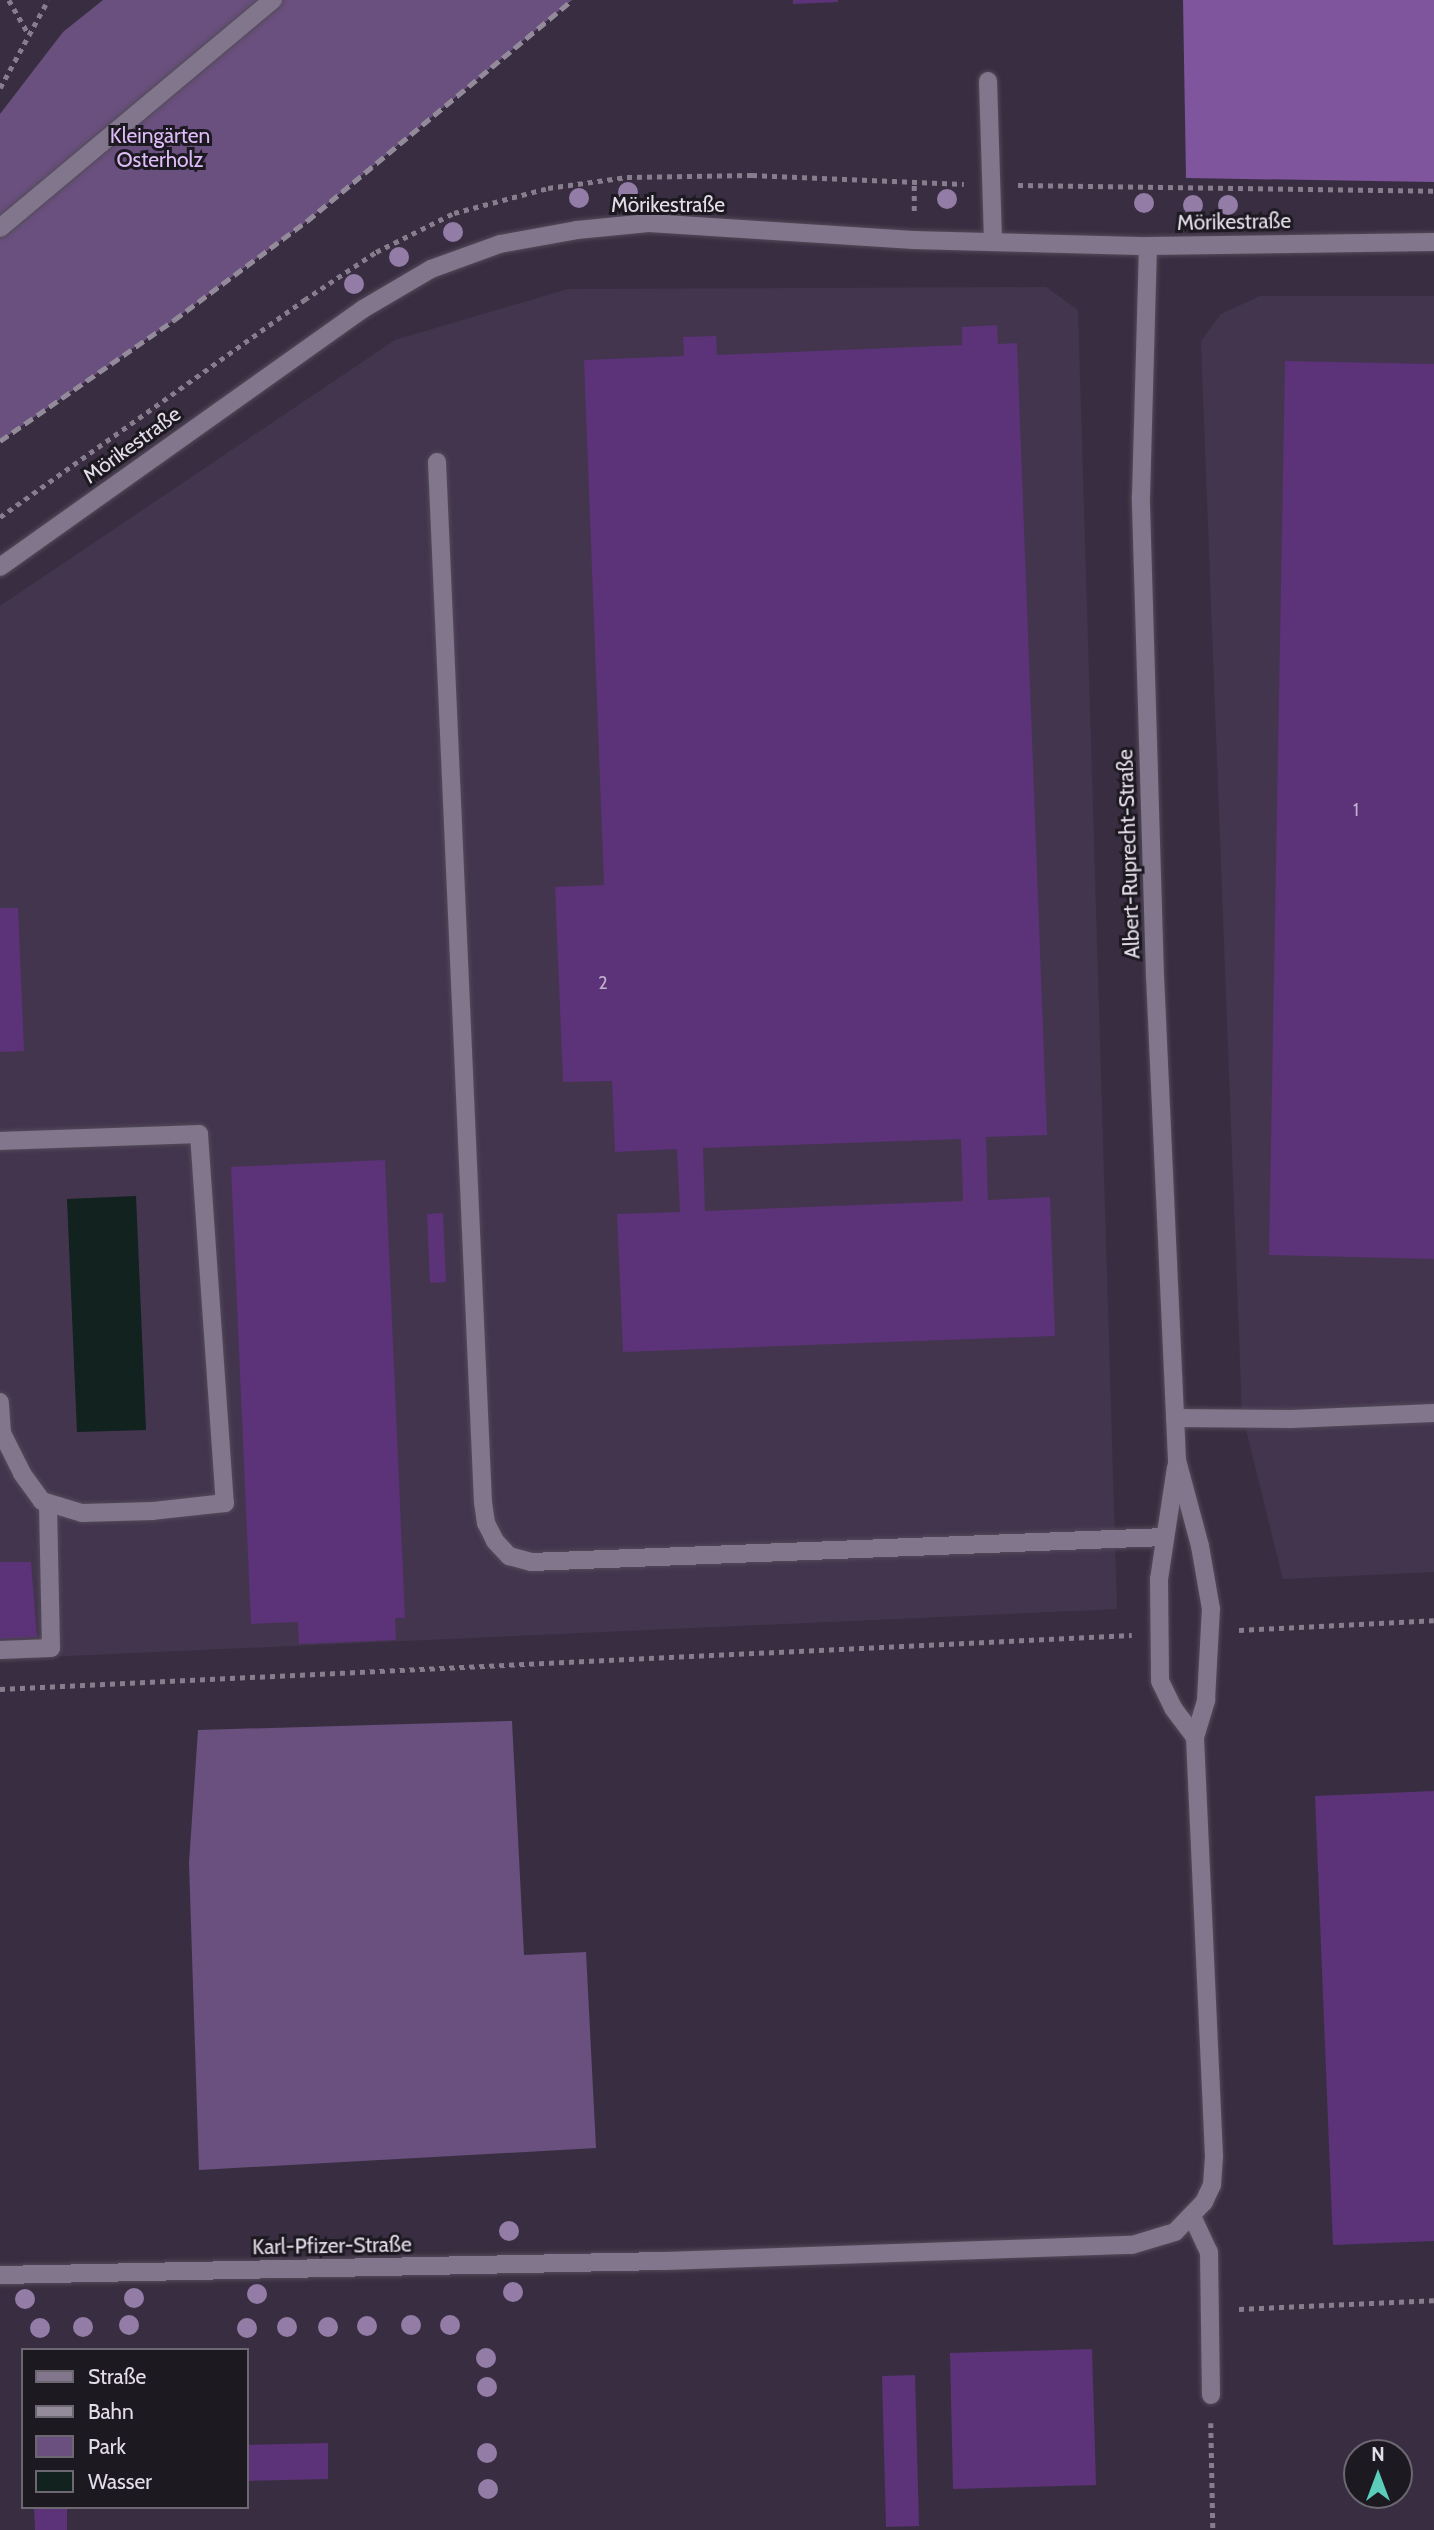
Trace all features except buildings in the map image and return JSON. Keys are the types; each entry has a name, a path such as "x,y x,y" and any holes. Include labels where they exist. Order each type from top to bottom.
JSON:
{"street":[{"path":"0,228 273,0"},
{"path":"988,81 993,242"},
{"name":"Mörikestraße","path":"0,567 363,309 431,269 500,244 577,230 649,223 913,240 1148,246 1434,242"},
{"name":"Albert-Ruprecht-Straße","path":"1148,246 1141,496 1155,963 1177,1460"},
{"path":"437,462 483,1502 486,1523 495,1541 509,1556 531,1562 1164,1536"},
{"path":"0,1141 199,1134 225,1503 153,1511 82,1513 42,1501 22,1473 2,1433 0,1402"},
{"path":"1175,1418 1292,1419 1434,1413"},
{"path":"1177,1460 1164,1536 1157,1634 1160,1681 1173,1708 1195,1737"},
{"path":"1177,1460 1200,1546 1210,1609 1206,1700 1195,1737 1214,2156 1212,2185 1204,2202 1192,2216 1209,2252 1210,2395"},
{"path":"0,1650 51,1648 48,1503"},
{"name":"Karl-Pfizer-Straße","path":"0,2275 665,2261 1132,2245 1175,2232 1192,2216"}],"path":[{"path":"9,0 29,34"},
{"path":"0,88 48,0"},
{"path":"1210,1631 1434,1620"},
{"path":"0,1689 1157,1634"},
{"path":"1210,2311 1434,2301"},
{"path":"1210,2395 1213,2530"}],"shaded area":[{"path":"1183,0 1434,0 1434,182 1186,178"},
{"path":"1046,287 1078,310 1117,1609 0,1659 0,606 395,340 568,289"},
{"path":"1260,296 1434,296 1434,1572 1283,1579 1242,1414 1201,341 1221,314"}],"green space":[{"name":"Kleingärten Osterholz","path":"103,0 572,0 307,221 174,320 0,441 0,114 63,32"},
{"path":"512,1721 524,1955 586,1952 596,2148 199,2170 189,1863 198,1730"}],"water":[{"path":"136,1196 146,1430 77,1432 67,1199"}],"railway":[{"path":"0,441 174,320 307,221 572,0"}]}
